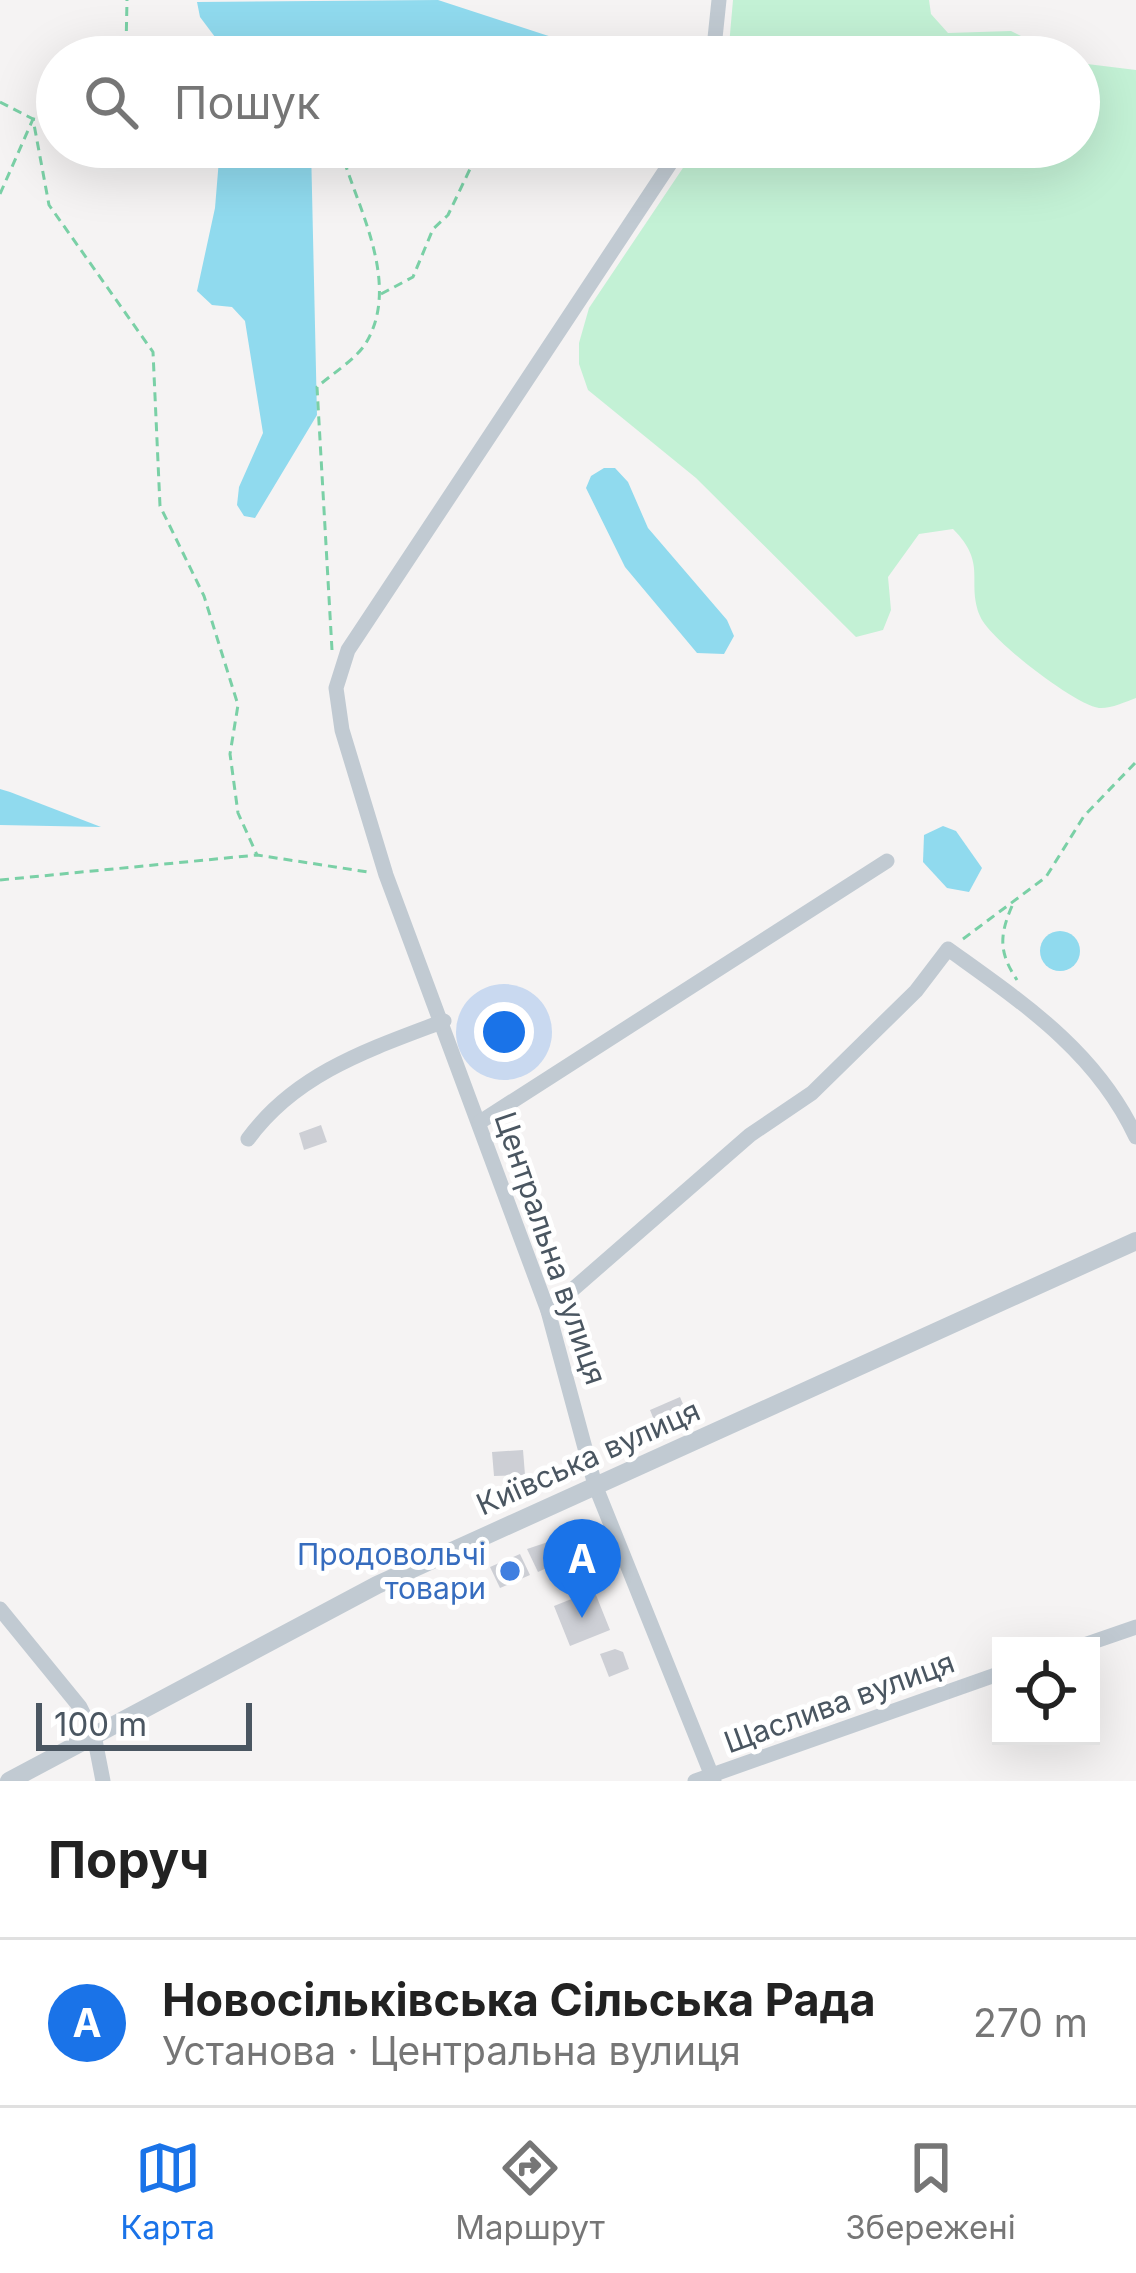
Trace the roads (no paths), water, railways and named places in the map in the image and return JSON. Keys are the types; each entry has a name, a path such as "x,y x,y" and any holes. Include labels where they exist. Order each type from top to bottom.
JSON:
{"street":[{"path":"715,36 719,0"},
{"name":"Центральна вулиця","path":"667,168 348,650 336,688 342,730 386,875 548,1311 596,1485 707,1780"},
{"path":"480,1122 887,861"},
{"path":"548,1311 750,1135 812,1093 916,991 948,950 1042,1016 1086,1058 1118,1098 1136,1137"},
{"path":"248,1139 272,1106 346,1059 444,1021"},
{"name":"Київська вулиця","path":"9,1781 377,1585 797,1399 1136,1241"},
{"path":"0,1609 80,1707 94,1735 103,1781"},
{"path":"1100,1640 1136,1628"},
{"name":"Щаслива вулиця","path":"707,1780 992,1676"}],"water":[{"path":"438,0 549,36 214,36 200,17 197,2"},
{"path":"218,168 311,168 317,415 255,518 244,516 237,505 239,487 263,433 245,321 232,307 212,305 197,291"},
{"path":"615,468 628,482 648,528 727,620 734,636 724,654 697,653 625,567 586,488 591,476"},
{"path":"0,789 10,792 101,827 0,825"},
{"path":"943,826 956,831 982,868 969,892 947,888 923,862 924,835"},
{"path":"1060,931 1074,937 1080,951 1074,965 1060,971 1046,965 1040,951 1046,937"}],"place":[{"name":"Продовольчі товари","path":"510,1571"},
{"name":"Новосільківська Сільська Рада","path":"582,1618"}]}
